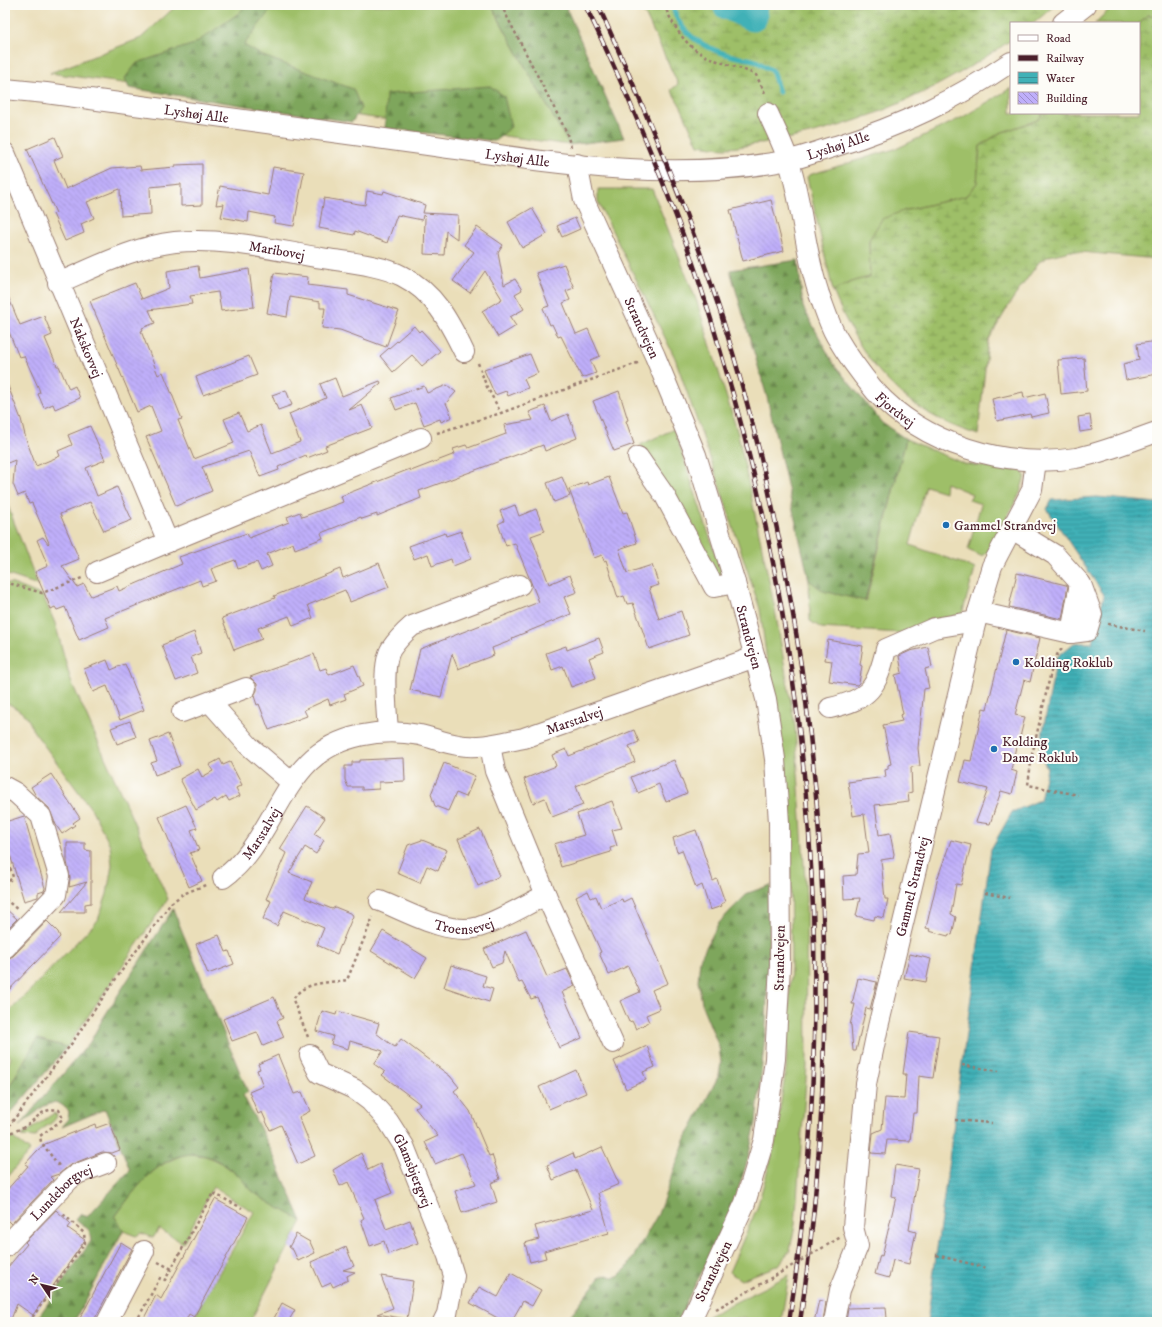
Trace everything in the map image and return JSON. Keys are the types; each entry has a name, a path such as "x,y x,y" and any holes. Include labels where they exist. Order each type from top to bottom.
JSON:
{"street":[{"path":"1064,22 1086,5"},
{"name":"Lyshøj Alle","path":"5,89 46,93 576,164 647,171 722,168 788,160 869,135 925,113 983,81 1010,63"},
{"name":"Fjordvej","path":"767,105 788,160 819,293 835,335 876,391 913,422 939,437 969,449 1001,457 1036,461 1076,458 1157,432"},
{"name":"Nakskovvej","path":"5,153 58,283 168,542"},
{"name":"Strandvejen","path":"576,164 584,200 655,356 696,455 735,583 755,657 767,707 775,759 780,824 780,965 775,1059 764,1140 745,1203 692,1316"},
{"name":"Maribovej","path":"58,283 128,252 175,242 225,242 367,265 402,275 427,294 446,316 464,352"},
{"path":"97,572 421,438"},
{"path":"638,457 665,496 714,587 735,583"},
{"name":"Gammel Strandvej","path":"834,1322 840,1290 858,1246 853,1227 866,1084 878,1027 977,617 992,566 1032,490 1036,461"},
{"path":"830,708 851,703 870,690 880,676 886,649 934,628 977,617 1071,633 1087,631 1092,614 1080,583 1055,555 1012,529"},
{"path":"1071,633 1080,583"},
{"path":"388,732 386,663 390,650 401,636 412,626 520,585"},
{"name":"Marstalvej","path":"223,878 236,869 248,854 291,782 310,761 332,746 358,735 388,732 419,735 459,746 490,745 524,738 755,657"},
{"path":"182,712 246,688"},
{"path":"210,702 249,746 291,782"},
{"path":"490,745 495,771 546,895 613,1043"},
{"path":"5,787 16,793 41,816 59,876 56,895 5,948"},
{"name":"Troensevej","path":"380,901 442,926 462,929 479,927 546,895"},
{"name":"Glamsbjergvej","path":"310,1055 319,1073 354,1089 370,1101 388,1121 404,1146 448,1256 454,1276 449,1308 443,1322"},
{"name":"Lundeborgvej","path":"5,1247 69,1180 77,1174 106,1163"},
{"path":"107,1322 144,1251"}],"path":[{"path":"501,5 566,131 576,164"},
{"path":"664,5 672,23 685,40 704,55 756,75 767,105"},
{"path":"464,352 477,362 486,385 501,413"},
{"path":"421,438 501,413 655,356"},
{"path":"5,582 42,593 97,572"},
{"path":"1090,620 1145,631"},
{"path":"1071,633 1071,642 1058,653 1053,662 1032,755 1028,785 1078,795"},
{"path":"5,851 13,877 5,885"},
{"path":"5,1132 72,1043 110,986 171,902 183,894 223,878"},
{"path":"985,893 1010,898"},
{"path":"310,1055 310,1042 294,1000 296,993 299,990 311,985 347,980 380,901"},
{"path":"5,1061 5,1066"},
{"path":"962,1065 999,1071"},
{"path":"5,1132 16,1131 27,1125 42,1112 51,1108 59,1110 63,1119 40,1136 41,1142 69,1180"},
{"path":"955,1120 992,1123"},
{"path":"136,1322 160,1278 166,1280 214,1193 242,1208"},
{"path":"29,1322 85,1243 84,1233 49,1200"},
{"path":"692,1316 713,1310 754,1288 841,1237"},
{"path":"936,1255 986,1268"}],"green space":[{"path":"177,5 491,5 569,145 50,73 141,38"},
{"path":"246,5 274,5 244,45 263,56 353,89 361,108 352,122 129,88 125,78 137,63 194,44 239,13"},
{"path":"491,5 565,5 624,138 569,145"},
{"path":"635,5 1055,5 1035,22 1010,22 1010,41 954,76 892,106 861,119 828,129 795,137 725,148 698,145 681,107 671,90 678,84 646,16"},
{"path":"1114,5 1157,5 1157,16 1147,15 1140,23 1096,22"},
{"path":"1147,15 1157,16 1157,259 1070,251 1049,256 1039,262 1012,300 988,341 978,435 951,425 927,412 906,398 888,381 872,362 857,340 844,317 833,291 854,281 870,277 869,240 882,219 903,211 966,196 977,183 980,146 1000,133 1038,120 1042,114 1140,114 1140,23"},
{"path":"490,86 504,96 511,127 495,141 385,128 386,94"},
{"path":"1010,89 1010,114 1042,114 1038,120 1000,133 980,146 977,183 966,196 903,211 869,240 870,277 854,281 833,291 807,177 809,175 898,148 963,117"},
{"path":"598,189 652,189 697,302 738,434 774,604 795,726 806,895 807,1067 795,1225 790,1250 779,1265 741,1280 729,1272 757,1208 774,1148 786,1069 791,967 790,835 760,609 717,478 675,358 598,202"},
{"path":"798,260 803,307 833,363 882,423 906,439 865,601 823,591 809,580 767,397 730,270"},
{"path":"674,429 723,577 716,576 651,458 640,445"},
{"path":"906,439 965,464 1022,471 1025,476 1020,493 988,552 981,556 968,550 981,504 969,500 972,494 946,483 945,492 926,486 910,545 975,569 962,614 900,633 821,628 810,621 809,580 866,601"},
{"path":"5,499 6,501 38,585 5,574"},
{"path":"5,583 13,584 43,596 55,623 71,681 168,899 67,1047 37,1039 5,1094 5,1074 11,1057 9,1055 5,1055 5,1033 10,1011 98,920 107,894 112,865 110,845 92,810 32,729 26,716 5,702"},
{"path":"771,885 766,1025 756,1123 747,1162 729,1217 720,1238 687,1300 679,1322 565,1322 600,1277 607,1275 612,1277 618,1276 627,1268 658,1214 686,1138 719,1075 721,1063 719,1047 703,1008 698,981 700,959 718,924 731,910 748,893"},
{"path":"173,909 248,1092 243,1095 271,1150 302,1221 255,1193 238,1175 223,1164 206,1156 189,1154 174,1158 160,1166 148,1177 115,1217 123,1231 74,1322 35,1322 91,1241 89,1230 76,1219 81,1213 87,1217 130,1170 105,1109 62,1127 68,1120 69,1111 62,1105 55,1102 44,1106 19,1126 90,1042 102,1020"},
{"path":"37,1039 67,1047 5,1120 5,1094"},
{"path":"54,1113 57,1115 56,1118 40,1131 36,1137 21,1136"},
{"path":"5,1137 12,1137 30,1151 5,1179"},
{"path":"188,1154 206,1156 223,1164 241,1177 250,1189 302,1221 250,1322 191,1322 254,1212 213,1187 183,1243 159,1229 153,1238 141,1233 136,1236 123,1231 115,1217 137,1187 155,1170 164,1163"},
{"path":"789,1275 781,1322 753,1322 744,1317 725,1322 704,1322 708,1316"}],"water":[{"path":"1097,497 1157,503 1157,1322 927,1322 991,849 1012,812 1040,800 1047,768 1039,752 1057,657 1074,643 1092,643 1104,595 1047,509 1052,500"}],"building":[{"path":"55,137 63,156 54,160 66,189 112,168 140,166 141,170 175,167 175,165 202,164 202,205 181,206 181,184 150,187 151,214 121,216 120,189 87,202 94,218 81,224 84,233 65,241 53,214 56,213 27,149"},
{"path":"273,167 304,172 294,226 274,223 275,217 249,212 248,222 221,217 224,204 216,205 220,186 268,195"},
{"path":"367,191 383,194 384,191 425,205 423,213 458,215 457,239 446,231 444,255 424,254 425,217 423,215 422,220 397,215 387,243 355,231 354,235 319,228 324,198 365,205"},
{"path":"771,200 784,251 743,261 730,210"},
{"path":"532,208 547,234 522,248 508,222"},
{"path":"575,218 580,229 562,237 557,226"},
{"path":"477,227 503,245 498,253 504,285 515,279 522,290 515,294 524,309 510,317 516,326 498,337 482,311 502,299 485,271 470,293 453,281 474,252 464,245"},
{"path":"564,264 574,288 566,291 570,300 563,303 576,334 588,329 600,356 590,360 596,373 582,378 561,336 558,337 552,324 550,325 543,308 549,306 536,273"},
{"path":"198,266 200,278 249,269 254,307 221,311 218,292 190,296 192,304 149,310 155,323 142,328 143,330 141,331 158,375 163,372 182,419 178,420 194,459 234,443 224,419 239,413 247,431 261,425 272,453 300,442 289,414 326,398 320,384 335,378 342,396 380,381 381,383 349,410 362,405 372,428 325,446 327,450 307,458 306,455 278,467 279,470 260,477 249,451 202,467 212,491 176,506 146,437 161,431 151,406 137,412 90,301 135,283 142,299 169,288 167,271"},
{"path":"274,273 308,277 307,285 348,290 348,295 399,311 386,347 340,330 322,328 325,308 320,308 320,302 290,297 287,317 267,313"},
{"path":"5,289 20,325 44,316 52,335 45,338 57,366 59,366 69,389 75,386 80,398 55,409 53,404 44,408 38,394 40,393 39,389 24,356 19,357 5,322"},
{"path":"414,326 419,332 421,330 440,351 422,366 412,355 393,372 380,356"},
{"path":"1157,341 1157,374 1126,380 1123,364 1139,360 1137,344"},
{"path":"530,354 538,373 524,379 528,388 508,396 506,391 495,395 484,370"},
{"path":"249,356 257,375 203,395 196,377"},
{"path":"1084,358 1087,391 1061,394 1058,360"},
{"path":"6,381 21,419 26,439 36,466 60,456 58,451 72,445 68,435 90,426 105,460 86,468 97,496 117,487 132,520 104,531 90,502 60,514 79,559 62,566 77,587 84,584 91,596 117,586 119,591 182,564 179,557 247,533 249,538 289,522 287,517 300,512 302,517 343,502 341,496 410,469 411,471 455,454 453,449 466,445 468,448 506,434 504,425 533,420 529,412 545,406 551,421 568,414 577,438 545,451 543,445 419,491 421,498 377,516 377,514 362,519 361,517 321,533 323,538 295,549 293,543 267,554 272,566 261,571 257,562 238,569 235,560 211,569 216,581 202,586 200,580 105,618 109,627 79,640 65,607 57,610 55,607 51,609 35,572 48,566 37,540 43,537 48,544 49,543 32,503 29,504 25,493 18,496 13,484 15,460 5,464"},
{"path":"447,385 456,392 446,403 452,417 441,422 440,419 424,425 415,403 396,410 391,398 424,386 427,393"},
{"path":"286,390 292,405 278,410 272,395"},
{"path":"619,391 628,420 626,421 634,444 614,451 593,401"},
{"path":"1023,392 1024,398 1045,393 1049,413 1031,417 1030,414 997,421 992,399"},
{"path":"1090,415 1092,430 1080,432 1078,417"},
{"path":"562,477 570,496 554,502 547,483"},
{"path":"609,477 623,513 627,512 637,543 619,549 627,573 652,565 659,585 649,588 659,619 681,611 689,635 649,649 633,603 627,604 624,596 618,598 606,560 604,561 602,555 594,558 569,489 587,482 588,485"},
{"path":"515,505 519,516 536,509 545,531 531,536 549,584 570,575 577,592 564,597 571,614 512,638 513,640 492,648 494,655 458,669 452,654 441,697 410,690 420,649 539,602 515,543 506,546 498,524 504,521 500,511"},
{"path":"461,531 471,559 453,566 451,559 432,566 428,554 414,559 409,546 445,533 446,536"},
{"path":"379,563 389,587 350,602 345,590 308,605 313,618 293,626 289,616 258,628 262,639 234,650 222,618 275,598 274,596 340,569 343,578"},
{"path":"1017,573 1068,586 1062,619 1009,607"},
{"path":"1006,630 1040,638 1030,682 1024,680 1015,715 1025,717 1020,737 1018,737 1011,770 1017,772 1012,794 1001,791 990,824 976,822 988,789 960,782 965,760 971,761 983,708 987,709"},
{"path":"194,632 201,653 191,657 197,673 176,681 162,645"},
{"path":"599,638 604,652 589,658 596,678 571,687 563,666 552,670 546,653 566,646 567,650"},
{"path":"828,640 863,646 860,665 862,666 859,683 857,685 829,681 832,661 825,660"},
{"path":"928,647 932,667 925,669 929,688 924,689 918,748 920,766 911,767 912,792 908,793 909,801 875,805 879,835 890,833 894,854 893,858 881,860 885,899 888,899 884,918 875,916 874,920 856,916 860,898 844,899 843,876 856,875 858,854 869,853 864,814 853,816 848,782 886,777 885,770 888,769 888,765 891,764 883,725 902,721 900,715 903,714 895,675 902,673 899,656 910,651"},
{"path":"314,654 320,670 326,668 329,675 354,665 363,686 344,694 346,699 330,705 328,699 304,710 307,716 269,730 259,704 257,705 254,696 257,690 257,684 250,677"},
{"path":"107,660 111,670 125,664 144,710 120,720 107,686 93,692 84,669"},
{"path":"130,721 136,737 117,744 111,728"},
{"path":"634,730 639,742 629,746 635,762 576,786 583,805 552,817 545,798 533,803 524,779 556,766 552,755 566,749 569,756"},
{"path":"168,734 180,766 155,775 151,763 157,761 150,741"},
{"path":"404,758 405,781 379,782 379,789 362,790 362,787 348,787 345,780 345,766 352,766 352,762 360,762 360,760"},
{"path":"220,759 223,765 230,762 242,785 236,788 240,796 229,801 226,796 217,802 215,799 196,810 180,779 198,769 202,777 213,771 209,765"},
{"path":"674,760 687,793 666,802 659,784 638,793 631,777"},
{"path":"444,763 475,776 466,797 456,793 448,811 435,806 431,794"},
{"path":"51,774 80,818 73,823 75,825 62,834 56,825 49,808 36,796 31,787"},
{"path":"612,801 622,828 612,830 617,846 610,848 611,852 561,867 554,844 584,835 577,814"},
{"path":"186,805 197,828 191,830 199,850 190,853 202,881 189,887 159,817"},
{"path":"307,806 325,818 314,834 324,840 316,854 305,847 289,873 312,882 305,898 332,909 335,907 352,914 353,916 337,954 317,945 324,928 284,911 277,926 263,919 271,901 266,899 286,853 280,849"},
{"path":"24,816 45,888 44,891 38,893 38,897 24,901 5,838 5,822"},
{"path":"480,829 500,876 478,886 458,839"},
{"path":"696,830 713,881 717,879 725,902 721,904 722,906 710,910 702,885 696,888 682,850 677,852 673,838"},
{"path":"422,840 447,850 438,871 427,866 420,883 397,873 408,845"},
{"path":"951,840 971,845 961,885 956,884 951,914 956,917 952,935 949,934 948,936 929,931 930,929 926,928 938,877"},
{"path":"67,843 85,843 85,850 91,851 91,903 85,904 85,912 61,912 87,882 69,887 70,877 67,862"},
{"path":"588,891 591,898 596,896 601,908 622,899 623,902 631,898 668,983 652,990 660,1009 646,1015 649,1022 636,1029 632,1021 629,1022 620,1001 640,992 628,966 609,975 599,953 601,952 576,897"},
{"path":"5,908 17,919 5,931"},
{"path":"47,921 58,932 60,937 5,994 5,959 13,956"},
{"path":"526,930 547,977 567,969 575,986 562,992 582,1038 559,1048 537,997 531,999 522,982 519,983 505,951 502,963 492,967 484,949"},
{"path":"383,931 427,958 415,978 371,951"},
{"path":"219,935 226,952 229,951 234,964 208,974 196,944"},
{"path":"910,954 931,959 926,982 904,978"},
{"path":"451,965 486,976 483,986 493,989 489,1002 444,987"},
{"path":"858,978 877,982 870,1009 866,1008 856,1051 853,1051 850,1025 855,1004 852,1004"},
{"path":"274,997 283,1018 277,1021 284,1037 263,1046 257,1032 232,1041 223,1019"},
{"path":"322,1011 336,1015 337,1011 379,1023 376,1033 389,1043 395,1047 401,1039 450,1076 459,1087 454,1091 470,1111 489,1156 492,1155 500,1179 491,1183 497,1202 462,1213 455,1191 476,1184 462,1153 435,1164 425,1142 438,1136 415,1108 420,1104 382,1075 385,1072 374,1064 383,1051 350,1041 348,1049 331,1044 333,1036 316,1031"},
{"path":"909,1032 939,1036 933,1078 919,1076 917,1113 913,1113 910,1141 887,1140 885,1154 871,1153 873,1133 882,1129 885,1098 904,1099 906,1074 903,1074"},
{"path":"647,1046 655,1067 643,1072 646,1080 626,1089 614,1061"},
{"path":"278,1055 294,1094 302,1092 310,1111 299,1117 315,1156 298,1164 281,1125 270,1130 262,1112 258,1114 249,1092 263,1086 257,1070 260,1069 258,1064"},
{"path":"576,1070 586,1093 549,1109 539,1087"},
{"path":"110,1123 120,1150 112,1153 102,1152 70,1165 59,1174 50,1177 53,1180 11,1224 5,1218 5,1192 28,1166 25,1164 37,1151 45,1144 95,1124 96,1128"},
{"path":"602,1147 619,1184 598,1193 609,1233 544,1251 546,1258 530,1262 525,1243 539,1239 535,1226 593,1210 576,1170 553,1180 547,1165 573,1153 575,1159"},
{"path":"361,1153 368,1170 380,1164 392,1193 375,1200 386,1229 410,1220 418,1243 388,1254 384,1241 370,1246 361,1220 364,1218 348,1182 340,1186 333,1170"},
{"path":"895,1165 919,1169 909,1230 916,1232 909,1264 893,1260 889,1278 875,1274 880,1255 882,1256 896,1197 891,1196"},
{"path":"215,1199 248,1217 194,1317 189,1314 185,1322 142,1322 156,1295 161,1299"},
{"path":"56,1210 71,1224 68,1228 85,1240 33,1315 17,1304 10,1322 5,1322 5,1275 8,1267 27,1244 25,1242"},
{"path":"296,1234 310,1242 315,1253 298,1261 293,1250 289,1247"},
{"path":"121,1242 132,1249 93,1322 78,1322"},
{"path":"346,1247 354,1266 343,1270 355,1272 347,1276 348,1280 333,1287 331,1283 322,1287 311,1262"},
{"path":"511,1273 541,1290 532,1306 523,1301 511,1322 505,1322 470,1303 479,1287 498,1297"},
{"path":"381,1276 413,1281 407,1319 377,1314 393,1308"},
{"path":"819,1300 826,1302 823,1322 814,1322"},
{"path":"282,1303 295,1310 288,1322 272,1322"},
{"path":"886,1307 887,1319 881,1319 882,1322 846,1322 848,1308"}],"waterway":[{"path":"673,5 676,16 681,25 688,33 706,46 716,51 739,58 754,60 772,70 779,92"},
{"path":"727,5 753,17 752,5"}],"railway":[{"path":"585,5 621,81 681,228 721,353 753,471 778,591 797,712 809,834 814,956 813,1079 804,1201 789,1322"},
{"path":"598,5 664,158 694,235 721,314 756,437 783,561 804,687 818,814 824,941 823,1068 815,1195 800,1322"}],"place":[{"name":"Gammel Strandvej","path":"946,525"},
{"name":"Kolding Roklub","path":"1016,662"},
{"name":"Kolding Dame Roklub","path":"994,749"}]}
